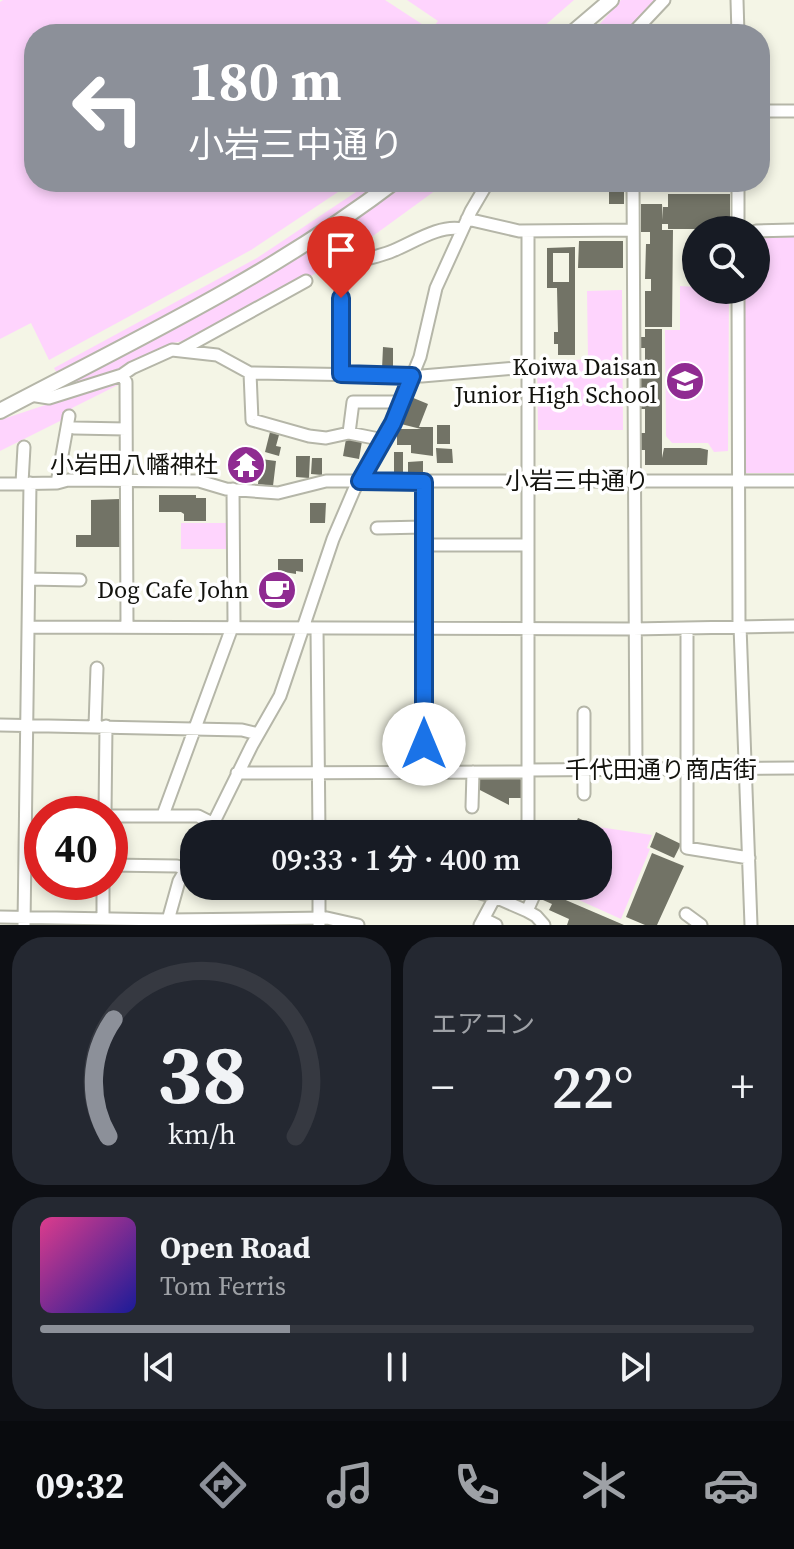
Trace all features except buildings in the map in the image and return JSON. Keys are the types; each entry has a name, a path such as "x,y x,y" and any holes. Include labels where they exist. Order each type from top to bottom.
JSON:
{"main road":[{"path":"583,24 609,2"},
{"path":"0,411 230,291 320,236 380,192"}],"street":[{"path":"640,24 664,0"},
{"path":"737,0 738,24"},
{"path":"592,24 609,2"},
{"path":"770,111 794,111"},
{"path":"215,820 280,696 333,539 402,402 420,357 434,291 464,224 482,192"},
{"path":"633,192 636,769"},
{"path":"738,192 738,216"},
{"path":"341,374 341,268 464,224 528,232 633,230"},
{"path":"770,231 794,230"},
{"path":"528,232 528,820"},
{"path":"181,350 306,281"},
{"path":"738,304 740,626 751,925"},
{"path":"30,395 49,398 122,375 172,350 217,355 250,373 412,376 528,367"},
{"path":"250,373 252,420 317,437 349,433 384,440"},
{"path":"122,375 126,382 127,627"},
{"path":"349,433 353,402 402,402"},
{"path":"57,483 72,422 126,429"},
{"path":"24,447 29,579 24,921"},
{"name":"小岩三中通り","path":"0,484 68,480 199,481 233,489 278,493 326,481 794,481"},
{"path":"424,482 424,773"},
{"path":"163,815 233,627 233,489"},
{"path":"377,528 424,527"},
{"path":"424,545 528,545"},
{"path":"29,579 80,580"},
{"path":"28,627 687,629 794,626"},
{"path":"317,628 319,820"},
{"path":"687,629 687,848 749,858"},
{"path":"97,668 106,796"},
{"path":"584,713 584,794"},
{"path":"0,725 196,728 242,730 258,734"},
{"name":"千代田通り商店街","path":"237,773 794,768"},
{"path":"472,807 473,772"},
{"path":"128,815 198,816 201,820"},
{"path":"128,865 180,867"},
{"path":"167,922 180,882"},
{"path":"103,900 103,918"},
{"path":"319,900 319,922"},
{"path":"493,900 482,922 496,925"},
{"path":"502,900 536,916 544,925"},
{"path":"527,911 532,900"},
{"path":"0,917 60,922 103,918 167,922 319,922 338,919 358,925"}],"shaded area":[{"path":"385,0 422,24 24,24 24,192 338,192 251,250 49,360 31,323 0,339 0,2"},
{"path":"407,0 574,0 546,24 436,24 438,21"},
{"path":"621,0 658,0 632,24 600,24"},
{"path":"356,192 371,192 293,246 215,291 58,375 54,368 257,258"},
{"path":"391,192 433,192 340,260 196,339 172,343 119,369 64,386 224,301 363,214"},
{"path":"794,237 794,473 744,473 744,304 770,304 770,238"},
{"path":"680,286 682,304 729,304 728,451 714,452 708,443 672,443 666,436 665,330 680,330"},
{"path":"622,290 623,430 538,430 537,363 588,359 587,291"},
{"path":"115,382 120,384 72,408 73,412 64,419 0,451 0,420"},
{"path":"181,523 228,523 228,549 181,549"},
{"path":"612,829 652,835 647,848 650,849 621,919 579,900 612,900"}],"place":[{"name":"Koiwa Daisan Junior High School","path":"685,381"},
{"name":"小岩田八幡神社","path":"246,465"},
{"name":"Dog Cafe John","path":"277,590"}],"route":[{"path":"341,298 341,374 412,376 393,423 360,481 424,482 424,744"}]}
